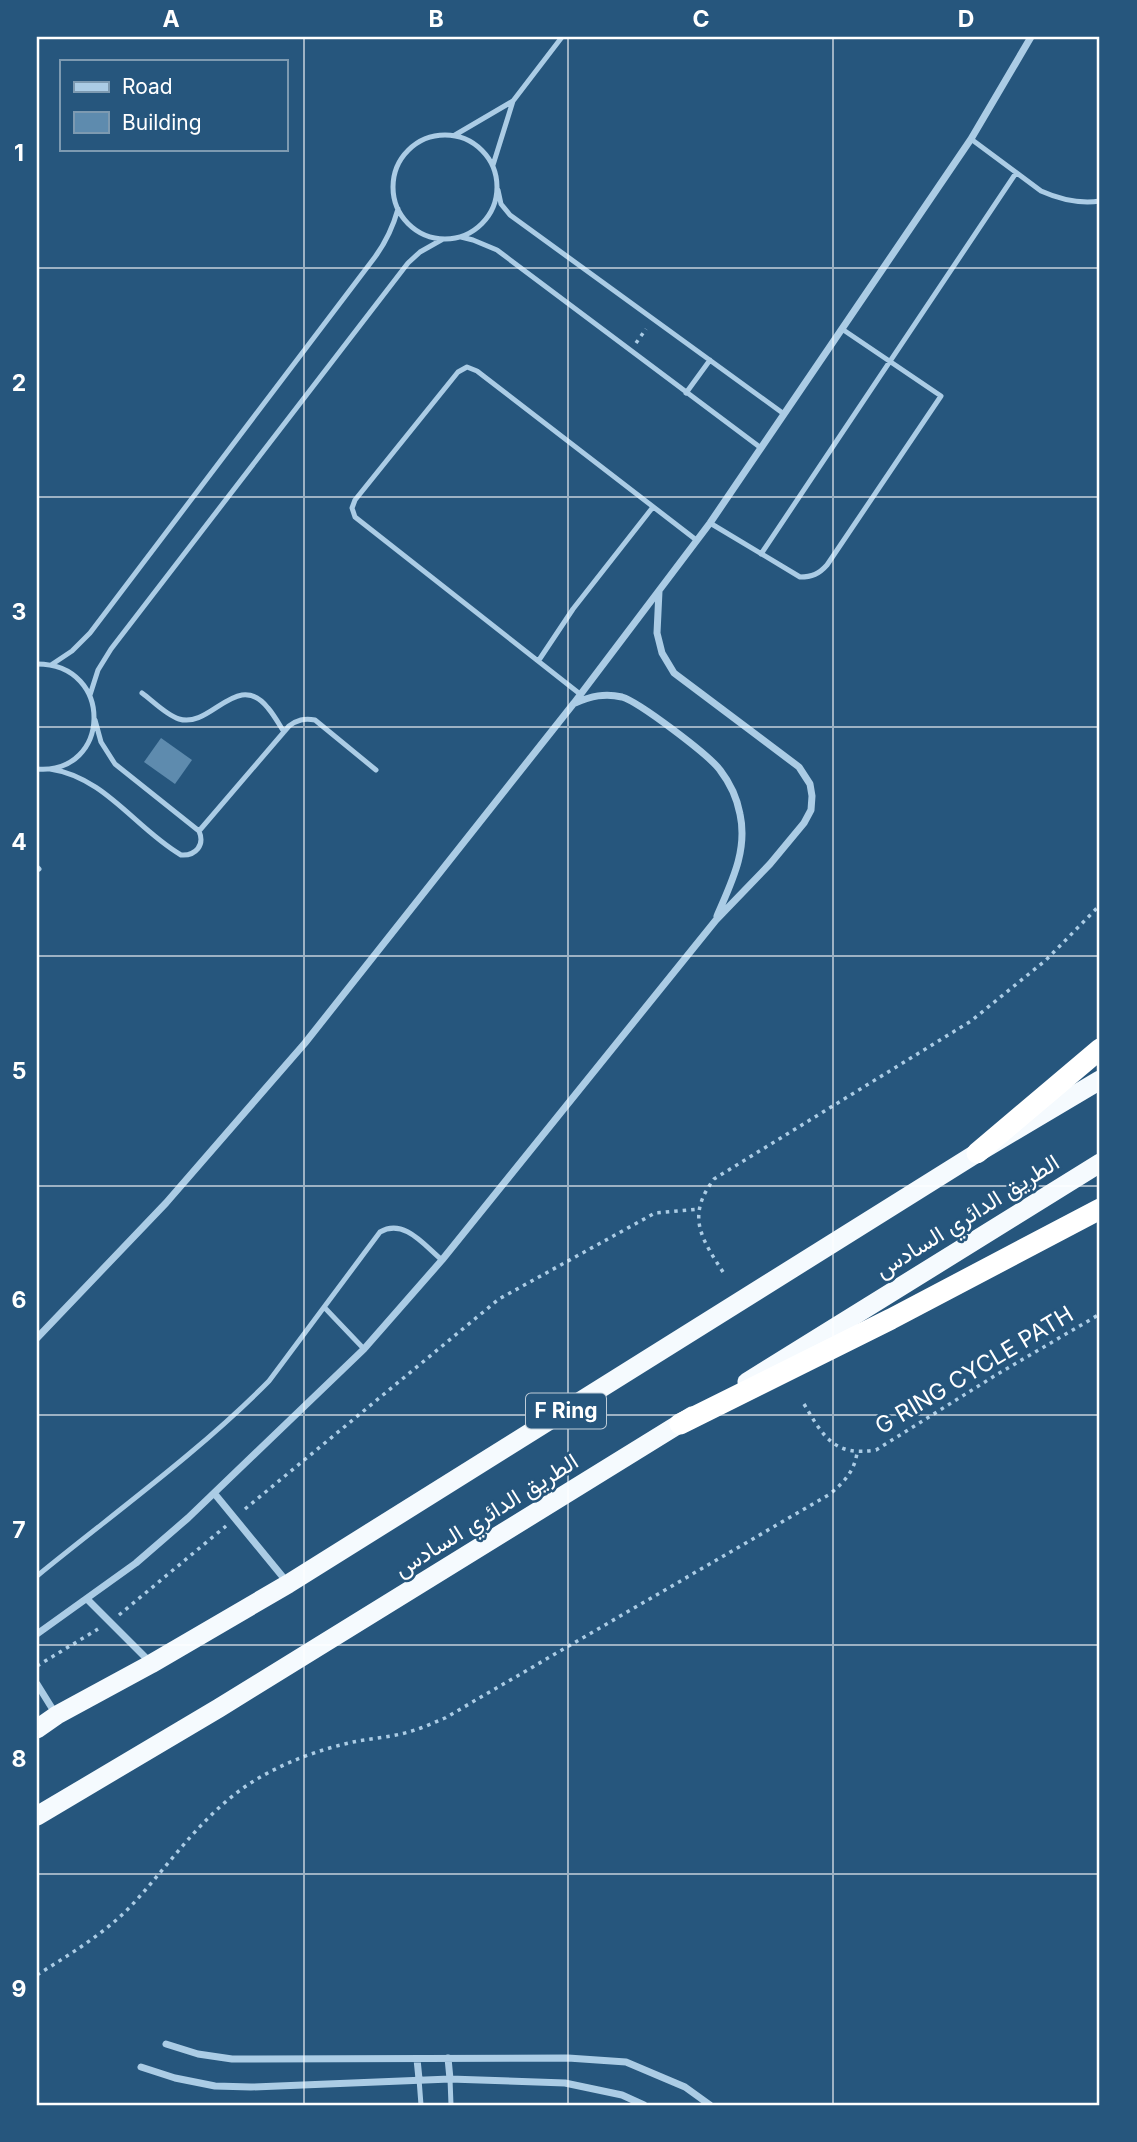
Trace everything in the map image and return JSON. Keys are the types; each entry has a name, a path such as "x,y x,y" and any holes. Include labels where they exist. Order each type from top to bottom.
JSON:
{"highway":[{"path":"977,1153 1100,1049"},
{"name":"الطريق الدائري السادس","path":"37,1729 57,1715 152,1664 288,1584 977,1153 1100,1080"},
{"name":"الطريق الدائري السادس","path":"37,1816 219,1708 1100,1163"},
{"path":"680,1424 891,1319 1100,1209"}],"street":[{"path":"37,1338 166,1203 305,1043 574,703 710,523 971,139 1031,37"},
{"path":"37,1634 159,1543 364,1349 442,1260 716,920 770,864 804,823 811,810 812,796 810,784 799,767 674,673 662,653 657,633 659,590"},
{"path":"574,703 590,696 625,698 641,706 712,760 722,772 737,800 741,815 742,846 739,861 716,920"},
{"path":"214,1493 288,1584"},
{"path":"87,1599 152,1664"},
{"path":"37,1684 57,1715"},
{"path":"166,2044 198,2054 232,2059 568,2058 626,2062 685,2087 710,2105"},
{"path":"448,2058 450,2079"},
{"path":"417,2059 419,2079"},
{"path":"141,2067 175,2078 215,2086 251,2087 419,2079 565,2083 622,2095 643,2105"}],"lane":[{"path":"493,165 513,101 562,37"},
{"path":"454,135 513,101"},
{"path":"443,239 421,233 404,218 394,197 393,184 400,160 408,150 429,137 454,135 478,145 487,154 497,177 501,204 510,215 784,414"},
{"path":"971,139 1041,191 1065,201 1100,201"},
{"path":"761,554 1016,173"},
{"path":"461,237 483,223 496,202 498,190"},
{"path":"51,665 82,643 107,611 375,257 389,235 398,209"},
{"path":"90,695 98,670 111,649 399,274 420,251 443,239 461,237 497,250 761,448"},
{"path":"710,523 800,577 820,573 942,396 842,329"},
{"path":"686,393 710,360"},
{"path":"580,694 355,517 352,508 355,500 458,372 467,367 477,371 695,540"},
{"path":"538,660 573,609 653,507"},
{"path":"37,664 64,668 84,684 90,695 101,741 115,764 199,831 201,837 198,849 194,853 181,855 86,780 61,771 37,769"},
{"path":"142,693 177,719 186,720 203,716 233,697 248,696 268,707 284,732"},
{"path":"37,777 48,769 72,760 81,752 93,732 95,720"},
{"path":"199,831 295,721 315,720 376,770"},
{"path":"37,1576 210,1435 269,1381 375,1236 385,1230 406,1230 442,1260"},
{"path":"324,1307 364,1349"},
{"path":"419,2079 421,2105"},
{"path":"450,2079 451,2105"}],"path":[{"path":"630,351 653,319"},
{"path":"723,1272 707,1247 699,1222 703,1194 715,1179 971,1020 1046,960 1100,905"},
{"path":"37,1665 110,1623 499,1299 655,1213 699,1209"},
{"name":"G RING CYCLE PATH","path":"804,1404 818,1428 843,1450 857,1453 876,1450 1100,1314"},
{"path":"37,1975 96,1937 129,1908 205,1819 252,1782 291,1761 319,1751 414,1731 454,1713 830,1494 854,1468 857,1453"}],"building":[{"path":"161,738 192,760 175,784 144,762"}]}
